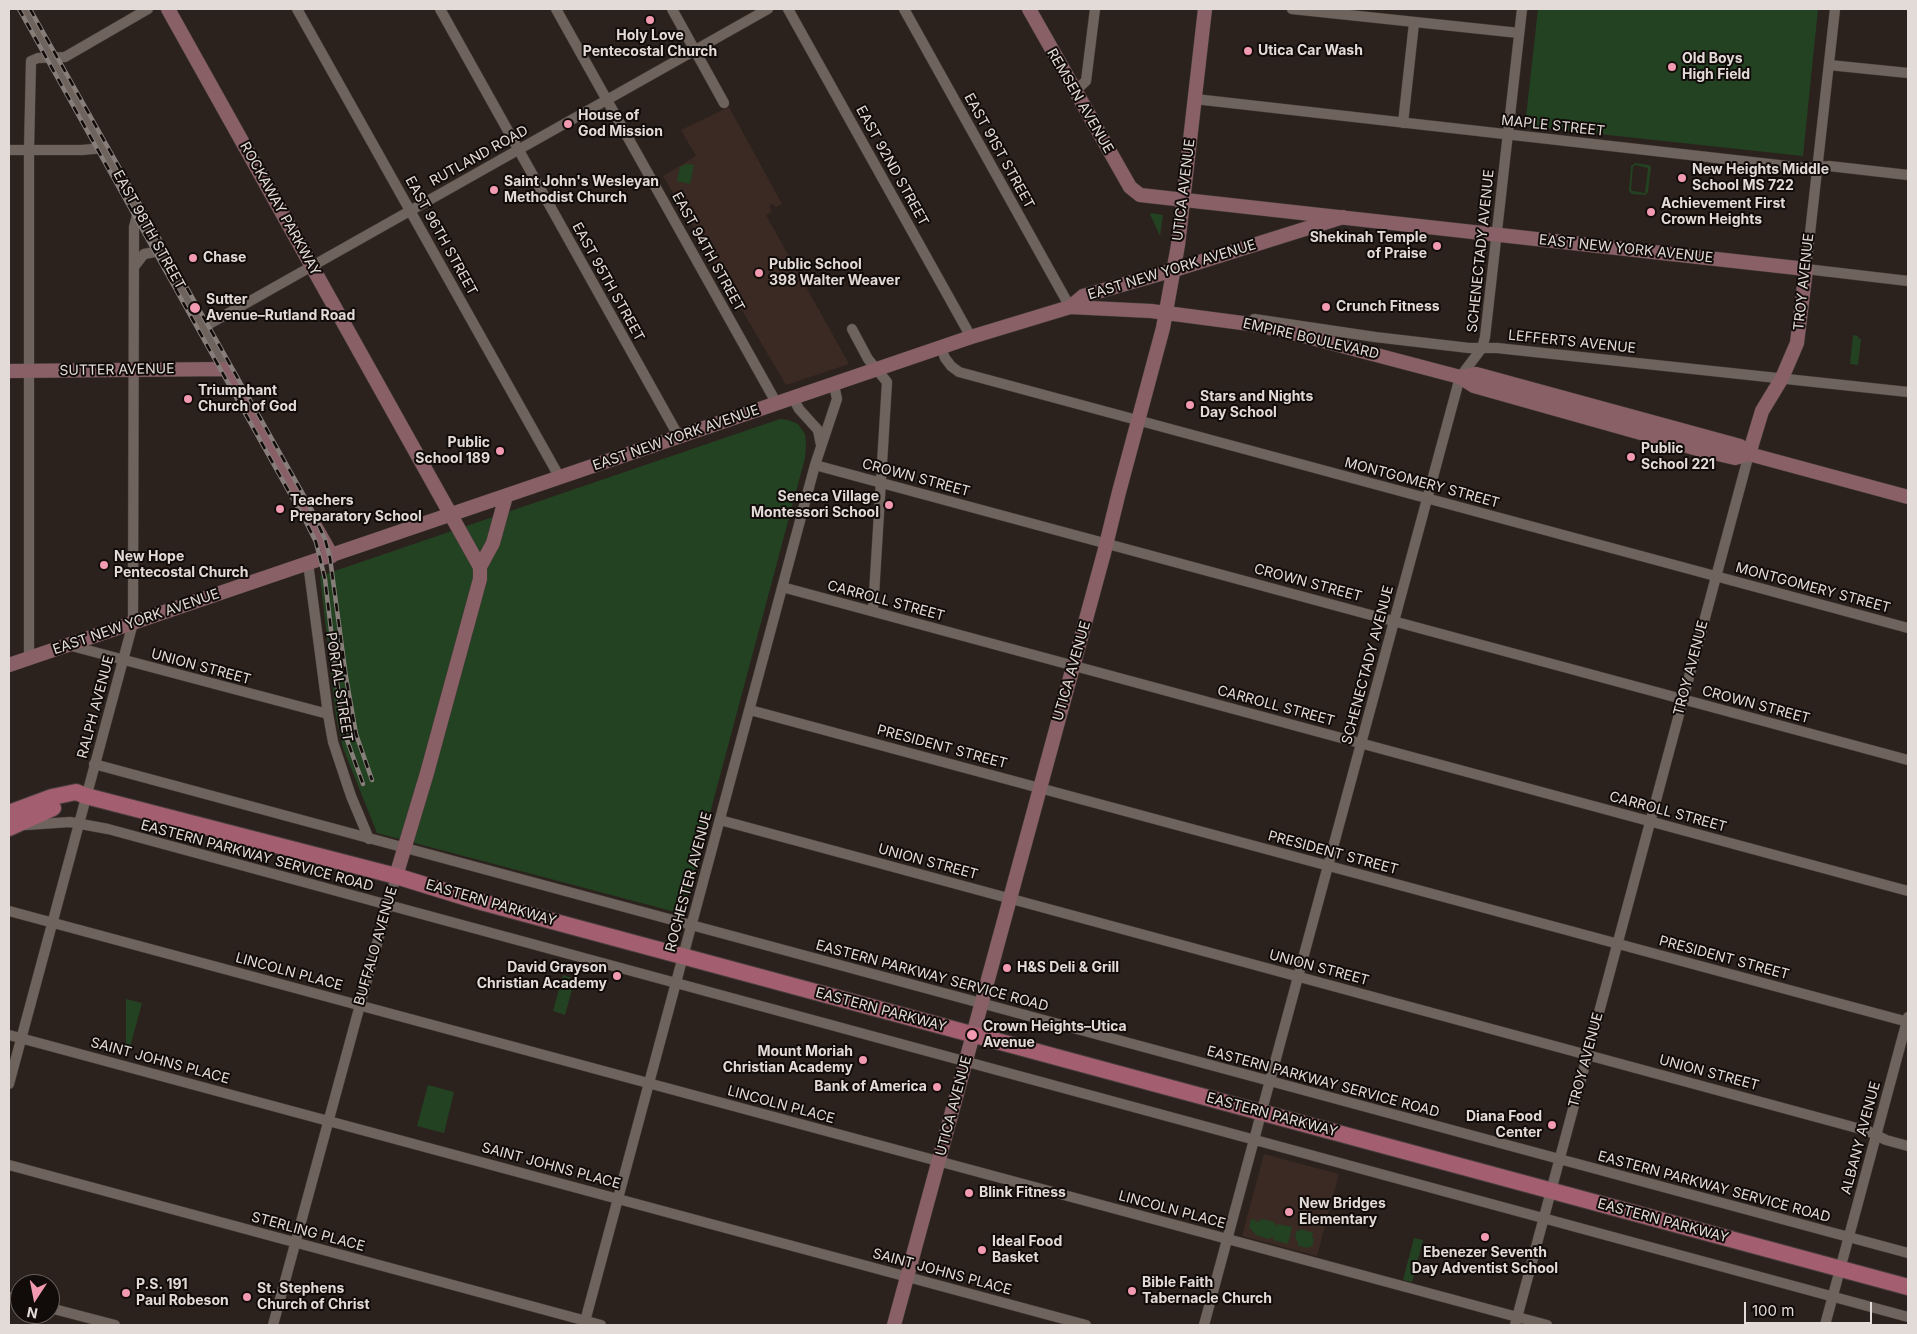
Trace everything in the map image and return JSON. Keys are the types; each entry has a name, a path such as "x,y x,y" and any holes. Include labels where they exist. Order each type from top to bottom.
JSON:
{"main road":[{"name":"ROCKAWAY PARKWAY","path":"168,9 452,514"},
{"name":"REMSEN AVENUE","path":"1028,9 1134,192"},
{"name":"UTICA AVENUE","path":"894,1325 1107,543 1166,313 1174,270 1183,200 1205,9"},
{"name":"EAST NEW YORK AVENUE","path":"1134,192 1148,197 1343,217 1806,270"},
{"name":"EAST NEW YORK AVENUE","path":"9,665 971,337 1070,307 1083,296 1174,270 1343,217"},
{"name":"TROY AVENUE","path":"1750,454 1762,411 1782,378 1797,343 1806,270"},
{"name":"EMPIRE BOULEVARD","path":"1070,307 1151,311 1233,321 1290,332 1460,376 1476,374 1740,446 1750,454 1908,497"},
{"name":"SUTTER AVENUE","path":"9,371 134,371 226,368"},
{"name":"EAST 98TH STREET","path":"226,368 332,556"},
{"name":"BUFFALO AVENUE","path":"396,876 480,579 480,567 492,543 506,496"},
{"path":"452,514 480,567"},
{"name":"EASTERN PARKWAY","path":"11,817 62,795 76,792 396,876 474,900 1908,1287"}],"street":[{"name":"EAST 98TH STREET","path":"25,9 226,368"},
{"path":"29,658 29,150 31,61 38,58 65,57 148,9"},
{"name":"EAST 96TH STREET","path":"297,9 560,478"},
{"name":"EAST 95TH STREET","path":"440,9 679,437"},
{"name":"EAST 94TH STREET","path":"556,9 777,404"},
{"path":"672,9 724,103"},
{"name":"RUTLAND ROAD","path":"204,327 768,9"},
{"name":"EAST 92ND STREET","path":"788,9 971,337"},
{"name":"EAST 91ST STREET","path":"904,9 1070,307"},
{"path":"1075,91 1086,81 1095,9"},
{"path":"1292,9 1519,34"},
{"name":"SCHENECTADY AVENUE","path":"1204,1325 1460,376 1482,348 1485,337 1522,9"},
{"name":"TROY AVENUE","path":"1806,270 1835,9"},
{"path":"1403,123 1414,23"},
{"path":"1828,64 1908,74"},
{"name":"MAPLE STREET","path":"1195,99 1805,168 1830,166 1908,175"},
{"path":"9,150 82,150 104,148"},
{"name":"RALPH AVENUE","path":"9,1084 133,623 134,227 138,212"},
{"path":"134,267 144,254 160,250"},
{"name":"EAST NEW YORK AVENUE","path":"1806,270 1908,281"},
{"name":"LEFFERTS AVENUE","path":"1233,321 1244,318 1375,337 1482,348 1503,348 1908,392"},
{"path":"852,329 868,359 887,382 872,612"},
{"name":"MONTGOMERY STREET","path":"941,348 951,366 959,372 1908,628"},
{"name":"ROCHESTER AVENUE","path":"584,1323 815,465 836,399 834,384"},
{"path":"792,398 799,409 818,430 821,446"},
{"name":"TROY AVENUE","path":"1516,1321 1750,454"},
{"name":"CROWN STREET","path":"815,465 1908,760"},
{"name":"PORTAL STREET","path":"308,563 333,742 342,773 369,838"},
{"name":"CARROLL STREET","path":"782,587 1908,891"},
{"name":"UNION STREET","path":"68,645 328,714"},
{"name":"PRESIDENT STREET","path":"750,710 1618,944 1908,1020"},
{"name":"EASTERN PARKWAY SERVICE ROAD","path":"94,764 1908,1253"},
{"name":"EASTERN PARKWAY SERVICE ROAD","path":"11,817 108,829 1908,1317"},
{"name":"UNION STREET","path":"720,820 1868,1130 1886,1140 1908,1146"},
{"name":"BUFFALO AVENUE","path":"273,1325 396,876"},
{"name":"LINCOLN PLACE","path":"9,911 1227,1239 1516,1321 1547,1325"},
{"name":"ALBANY AVENUE","path":"1825,1325 1908,1020"},
{"name":"SAINT JOHNS PLACE","path":"9,1035 1086,1325"},
{"name":"STERLING PLACE","path":"9,1165 584,1323 601,1325"},
{"path":"60,1311 115,1325"}],"shaded area":[{"name":"Public School 398 Walter Weaver","path":"729,107 782,204 776,207 773,204 769,206 772,212 766,215 849,364 786,385 663,176 696,156 681,130"},
{"name":"New Bridges Elementary","path":"1264,1154 1339,1174 1317,1256 1242,1236"}],"green space":[{"name":"Old Boys High Field","path":"1538,9 1818,9 1803,156 1525,126"},
{"path":"1635,163 1651,167 1648,192 1645,195 1632,194 1629,191 1631,166","holes":["1635,165 1648,168 1645,193 1631,190 1633,167"]},
{"path":"687,164 694,165 690,184 677,181 680,167"},
{"path":"1150,214 1163,215 1160,236"},
{"path":"1853,335 1861,339 1858,365 1850,364"},
{"path":"780,419 798,424 805,434 805,458 683,914 377,833 343,748 336,717 320,576"},
{"path":"563,975 575,979 565,1015 553,1011"},
{"path":"126,999 142,1003 130,1047 126,1046"},
{"path":"428,1085 454,1092 444,1133 417,1126"},
{"path":"1251,1219 1256,1220 1255,1223 1262,1219 1274,1222 1277,1227 1278,1224 1292,1227 1288,1244 1273,1240 1274,1236 1268,1239 1256,1235 1249,1228"},
{"path":"1300,1229 1313,1233 1312,1247 1299,1246 1295,1236 1297,1230 1299,1231"},
{"path":"1414,1238 1423,1240 1412,1282 1403,1280"}],"railway":[{"path":"19,9 316,542 325,579 340,707 346,737 363,784"},
{"path":"30,9 308,503 325,539 330,558 346,677 356,734 372,780"}],"place":[{"name":"Holy Love Pentecostal Church","path":"650,20"},
{"name":"Utica Car Wash","path":"1248,51"},
{"name":"Old Boys High Field","path":"1672,67"},
{"name":"House of God Mission","path":"568,124"},
{"name":"New Heights Middle School MS 722","path":"1682,178"},
{"name":"Saint John's Wesleyan Methodist Church","path":"494,190"},
{"name":"Achievement First Crown Heights","path":"1651,212"},
{"name":"Shekinah Temple of Praise","path":"1437,246"},
{"name":"Chase","path":"193,258"},
{"name":"Public School 398 Walter Weaver","path":"759,273"},
{"name":"Crunch Fitness","path":"1326,307"},
{"name":"Sutter Avenue–Rutland Road","path":"195,308"},
{"name":"Triumphant Church of God","path":"188,399"},
{"name":"Stars and Nights Day School","path":"1190,405"},
{"name":"Public School 189","path":"500,451"},
{"name":"Public School 221","path":"1631,457"},
{"name":"Seneca Village Montessori School","path":"889,505"},
{"name":"Teachers Preparatory School","path":"280,509"},
{"name":"New Hope Pentecostal Church","path":"104,565"},
{"name":"H&S Deli & Grill","path":"1007,968"},
{"name":"David Grayson Christian Academy","path":"617,976"},
{"name":"Crown Heights–Utica Avenue","path":"972,1035"},
{"name":"Mount Moriah Christian Academy","path":"863,1060"},
{"name":"Bank of America","path":"937,1087"},
{"name":"Diana Food Center","path":"1552,1125"},
{"name":"Blink Fitness","path":"969,1193"},
{"name":"New Bridges Elementary","path":"1289,1212"},
{"name":"Ebenezer Seventh Day Adventist School","path":"1485,1237"},
{"name":"Ideal Food Basket","path":"982,1250"},
{"name":"Bible Faith Tabernacle Church","path":"1132,1291"},
{"name":"P.S. 191 Paul Robeson","path":"126,1293"},
{"name":"St. Stephens Church of Christ","path":"247,1297"}]}
